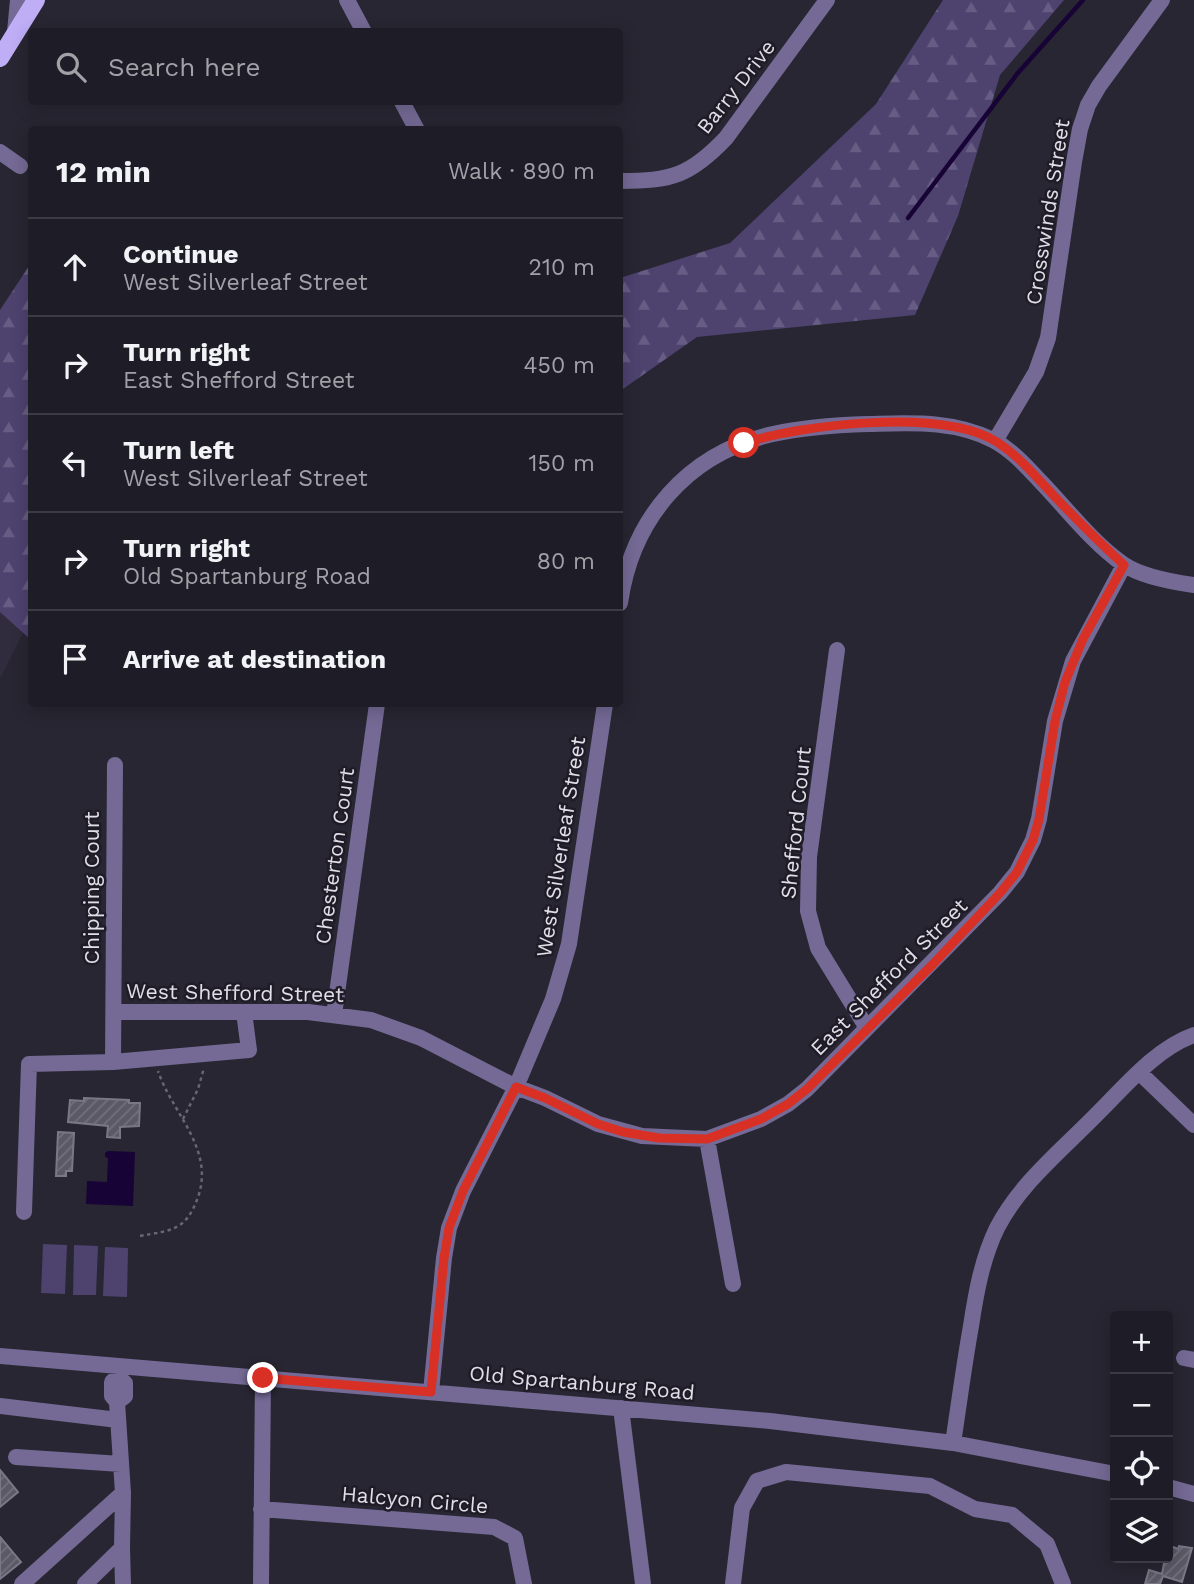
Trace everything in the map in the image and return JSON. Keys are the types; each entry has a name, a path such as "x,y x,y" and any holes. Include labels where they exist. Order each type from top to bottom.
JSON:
{"main road":[{"path":"0,58 36,0"}],"street":[{"path":"15,37 18,0"},
{"path":"347,0 362,28"},
{"name":"Barry Drive","path":"623,181 667,178 683,173 709,155 726,138 827,0"},
{"name":"Crosswinds Street","path":"995,441 1036,372 1048,338 1074,162 1080,128 1088,105 1162,0"},
{"path":"404,105 416,126"},
{"path":"0,152 20,166"},
{"path":"623,590 631,556 644,526 654,512 677,485 702,464 726,450 772,434 804,429 914,422 945,424 971,430 995,441 1017,457 1124,565 1147,575 1194,585"},
{"name":"East Shefford Street","path":"516,1087 598,1124 623,1132 659,1138 707,1139 761,1119 788,1104 846,1052 1000,893 1026,858 1039,819 1055,721 1065,682 1083,639 1124,565"},
{"name":"Shefford Court","path":"837,650 809,857 808,911 818,948 867,1028"},
{"name":"Chesterton Court","path":"334,1015 377,707"},
{"name":"West Silverleaf Street","path":"431,1392 449,1228 463,1191 516,1087 553,999 569,944 605,707"},
{"name":"Chipping Court","path":"114,1012 115,765"},
{"name":"West Shefford Street","path":"113,1062 114,1012 307,1012 371,1020 397,1028 491,1072 516,1087"},
{"path":"24,1212 29,1064 154,1060 249,1050 244,1012"},
{"path":"953,1443 977,1286 997,1228 1013,1203 1035,1177 1140,1073 1167,1048 1194,1035"},
{"path":"1140,1073 1194,1125"},
{"path":"707,1139 733,1284"},
{"name":"Old Spartanburg Road","path":"0,1356 118,1371 263,1378 782,1422 953,1443 1110,1473"},
{"path":"118,1371 125,1384 125,1396 117,1402 123,1493 123,1584"},
{"path":"261,1584 263,1378"},
{"path":"0,1406 118,1420"},
{"path":"621,1408 643,1584"},
{"path":"16,1457 121,1464"},
{"path":"733,1584 742,1508 757,1480 786,1472 930,1486 975,1508 1012,1515 1047,1544 1063,1584"},
{"path":"1173,1488 1194,1494"},
{"path":"22,1584 123,1493"},
{"name":"Halcyon Circle","path":"261,1509 494,1527 515,1538 524,1584"},
{"path":"85,1584 122,1548"}],"path":[{"path":"183,1119 198,1089 207,1054"},
{"path":"140,1236 181,1226 191,1216 201,1187 202,1166 196,1146 162,1084 154,1060"}],"shaded area":[{"path":"0,550 28,593 28,623 0,679"},
{"path":"135,1152 133,1206 86,1204 87,1181 107,1182 108,1158 105,1153"}],"green space":[{"path":"943,0 1064,0 1000,75 958,216 915,315 697,337 623,389 623,277 730,243 876,104"},
{"path":"28,268 28,637 0,612 0,310"},
{"path":"43,1244 67,1245 65,1294 41,1293"},
{"path":"74,1245 98,1246 96,1295 73,1295"},
{"path":"105,1247 128,1248 127,1297 103,1296"}],"building":[{"path":"84,1098 140,1103 139,1126 120,1127 120,1138 107,1137 108,1126 68,1122 70,1100 84,1101"},
{"path":"58,1132 74,1133 72,1171 66,1171 66,1176 56,1176"},
{"path":"0,1470 18,1492 0,1507"},
{"path":"0,1537 21,1562 0,1579"},
{"path":"1173,1547 1192,1548 1182,1582 1163,1576 1160,1584 1145,1584 1149,1570 1162,1574 1164,1563 1173,1563"}],"waterway":[{"path":"908,218 1017,74 1083,0"}],"route":[{"path":"263,1378 431,1392 449,1228 463,1191 516,1087 598,1124 623,1132 659,1138 707,1139 777,1112 807,1089 899,998 1000,893 1026,858 1039,819 1055,721 1065,682 1083,639 1124,565 1017,457 995,441 971,430 926,422 854,425 772,434 744,443"}]}
